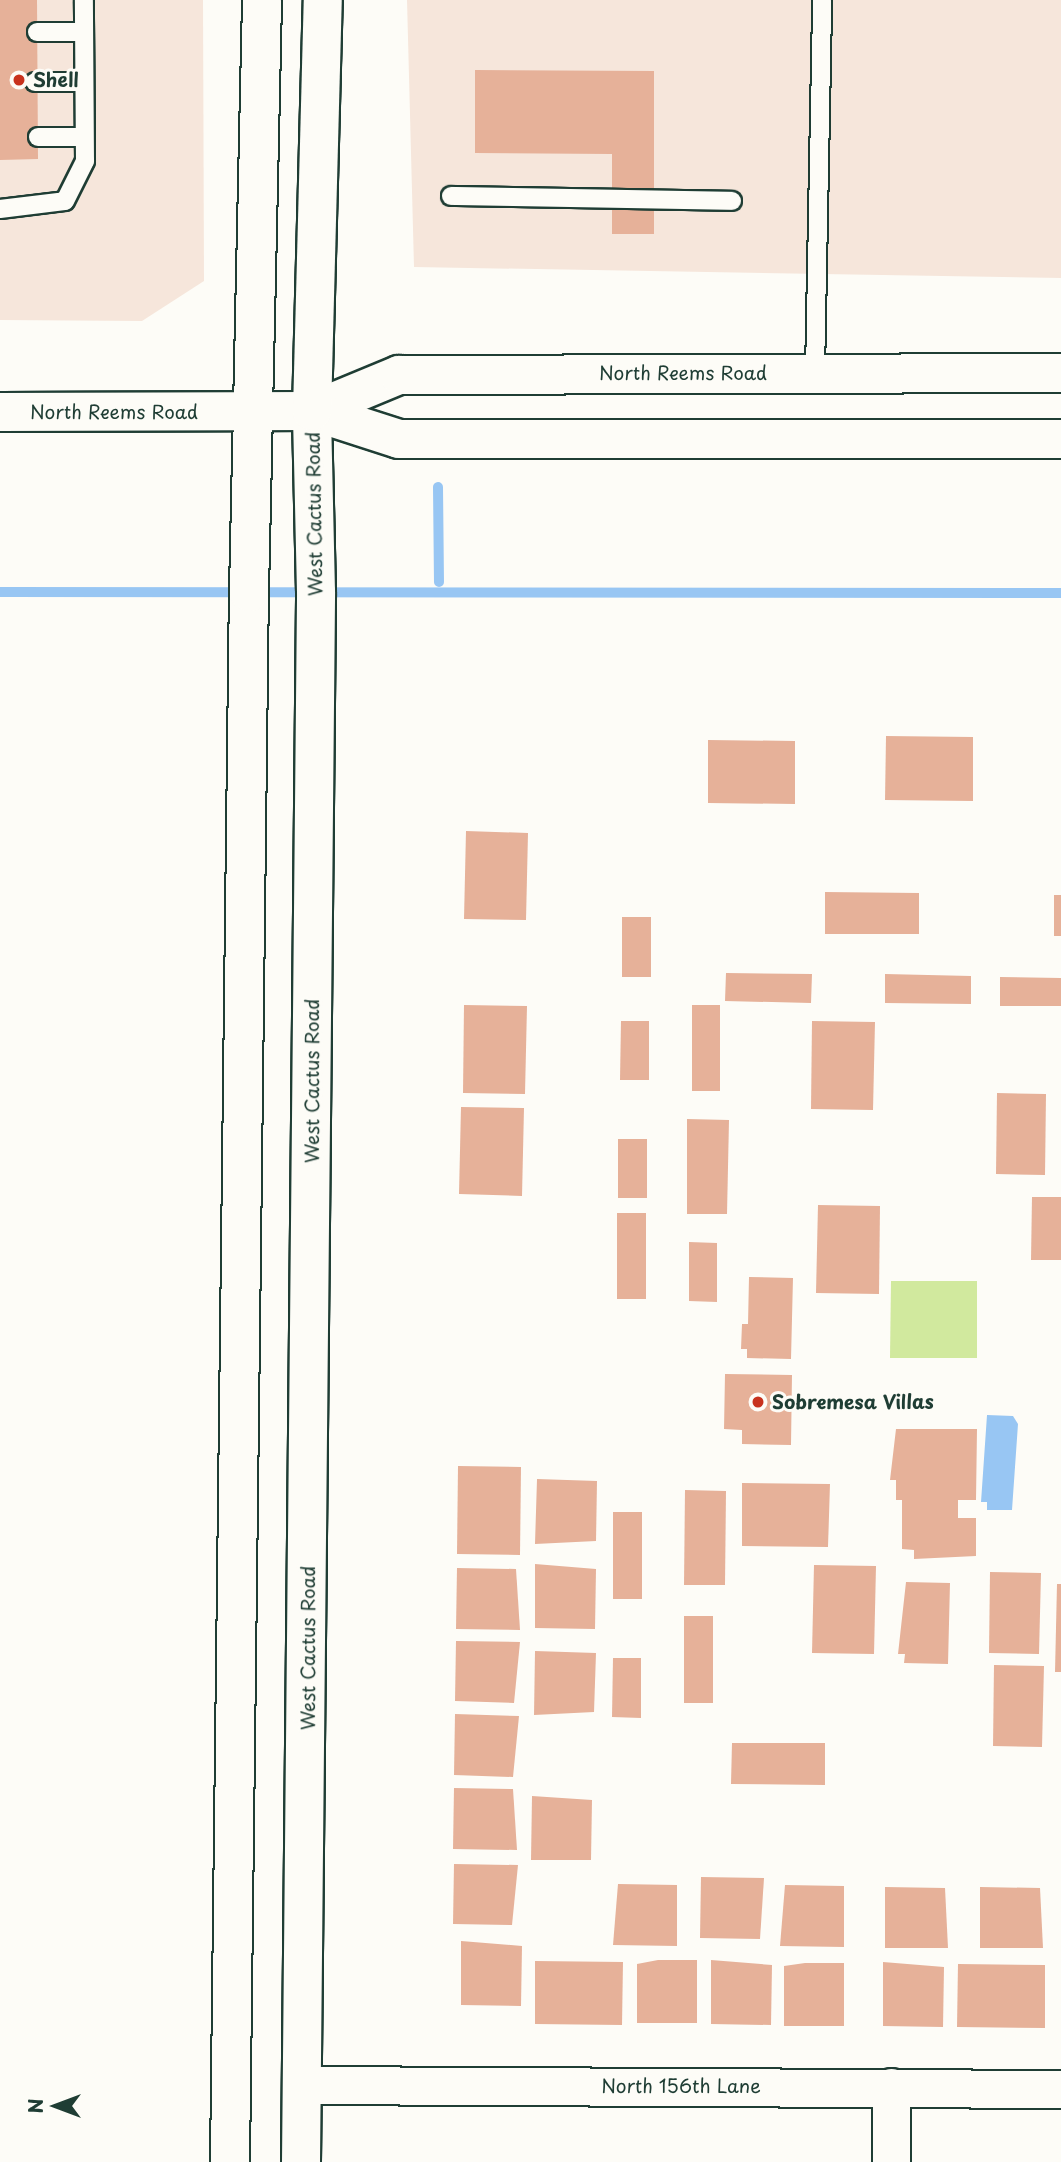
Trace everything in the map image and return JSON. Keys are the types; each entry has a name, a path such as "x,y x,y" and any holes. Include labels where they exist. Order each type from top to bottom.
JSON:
{"main road":[{"path":"230,2162 252,412 262,0"},
{"name":"West Cactus Road","path":"301,2162 316,592 312,411 323,0"},
{"name":"North Reems Road","path":"312,411 399,375 1061,373"},
{"name":"North Reems Road","path":"0,412 312,411 400,439 1061,439"}],"street":[{"name":"North 156th Lane","path":"302,2085 1061,2089"},
{"path":"891,2087 891,2162"}],"lane":[{"path":"0,209 65,201 85,161 83,0"},
{"path":"815,373 822,0"},
{"path":"37,32 84,32"},
{"path":"36,82 84,82"},
{"path":"38,137 84,137"},
{"path":"452,196 732,201"}],"shaded area":[{"path":"0,0 203,0 204,281 142,321 0,320"},
{"path":"407,0 1061,0 1061,278 414,267"}],"green space":[{"path":"891,1281 977,1281 977,1358 890,1358"}],"water":[{"path":"987,1415 1013,1416 1018,1424 1012,1510 987,1510 987,1502 981,1502"}],"building":[{"name":"Shell","path":"0,0 37,0 38,159 0,160"},
{"path":"475,70 654,71 654,234 612,234 612,154 475,153"},
{"path":"886,736 973,737 973,801 885,800"},
{"path":"708,740 795,741 795,804 708,803"},
{"path":"466,831 528,833 526,920 464,919"},
{"path":"825,892 919,893 919,934 825,934"},
{"path":"1054,895 1061,895 1061,936 1054,936"},
{"path":"622,917 651,917 651,977 622,977"},
{"path":"726,973 812,974 811,1003 725,1001"},
{"path":"885,974 971,976 971,1004 885,1003"},
{"path":"1000,977 1061,978 1061,1006 1000,1006"},
{"path":"464,1005 527,1006 525,1094 463,1093"},
{"path":"692,1005 720,1005 720,1091 692,1091"},
{"path":"621,1021 649,1021 649,1080 620,1080"},
{"path":"812,1021 875,1022 873,1110 811,1109"},
{"path":"997,1093 1046,1094 1045,1175 996,1174"},
{"path":"461,1107 524,1108 522,1196 459,1194"},
{"path":"687,1119 729,1120 727,1214 687,1214"},
{"path":"618,1139 647,1139 647,1198 618,1198"},
{"path":"1032,1197 1061,1197 1061,1260 1031,1260"},
{"path":"818,1205 880,1206 879,1294 816,1293"},
{"path":"617,1213 646,1213 646,1299 617,1299"},
{"path":"689,1242 717,1243 717,1302 689,1301"},
{"path":"749,1277 793,1278 791,1359 747,1358 747,1349 741,1349 742,1324 748,1324"},
{"name":"Sobremesa Villas","path":"725,1374 792,1375 791,1445 742,1444 742,1430 724,1429"},
{"path":"896,1429 977,1429 976,1500 958,1500 958,1518 976,1518 976,1556 914,1559 914,1550 902,1549 902,1500 896,1500 896,1480 890,1480"},
{"path":"458,1466 521,1467 520,1555 457,1554"},
{"path":"537,1479 597,1481 596,1541 535,1544"},
{"path":"742,1483 830,1484 828,1547 742,1546"},
{"path":"685,1490 726,1491 725,1585 684,1585"},
{"path":"613,1512 642,1512 642,1599 613,1599"},
{"path":"535,1564 596,1569 595,1629 535,1628"},
{"path":"814,1565 876,1566 874,1654 812,1653"},
{"path":"457,1568 516,1569 520,1630 456,1629"},
{"path":"990,1572 1041,1573 1039,1654 989,1653"},
{"path":"906,1582 950,1583 948,1664 904,1663 905,1654 898,1654"},
{"path":"1057,1584 1061,1584 1061,1672 1055,1672"},
{"path":"684,1616 713,1616 713,1703 684,1703"},
{"path":"456,1641 520,1642 514,1703 455,1701"},
{"path":"535,1651 596,1653 594,1712 534,1715"},
{"path":"613,1658 641,1658 641,1718 612,1717"},
{"path":"994,1665 1044,1666 1042,1747 993,1746"},
{"path":"455,1714 519,1716 513,1777 454,1775"},
{"path":"732,1743 825,1743 825,1785 731,1784"},
{"path":"454,1788 513,1789 517,1850 453,1849"},
{"path":"532,1796 592,1800 591,1860 531,1860"},
{"path":"454,1864 518,1865 512,1925 453,1924"},
{"path":"701,1877 764,1878 760,1939 700,1938"},
{"path":"618,1884 677,1885 677,1946 613,1945"},
{"path":"785,1885 844,1886 844,1947 780,1946"},
{"path":"885,1887 945,1888 948,1948 885,1948"},
{"path":"980,1887 1040,1888 1043,1948 980,1948"},
{"path":"461,1941 522,1946 521,2006 461,2005"},
{"path":"658,1960 697,1960 697,2023 637,2023 637,1964"},
{"path":"711,1960 772,1965 771,2025 711,2024"},
{"path":"535,1961 623,1962 622,2025 535,2024"},
{"path":"883,1962 944,1967 943,2027 883,2026"},
{"path":"844,1963 844,2026 784,2026 784,1966"},
{"path":"958,1964 1045,1965 1045,2028 957,2027"}],"waterway":[{"path":"438,487 439,582"},
{"path":"0,592 1061,593"}],"place":[{"name":"Shell","path":"19,80"},
{"name":"Sobremesa Villas","path":"758,1402"}]}
